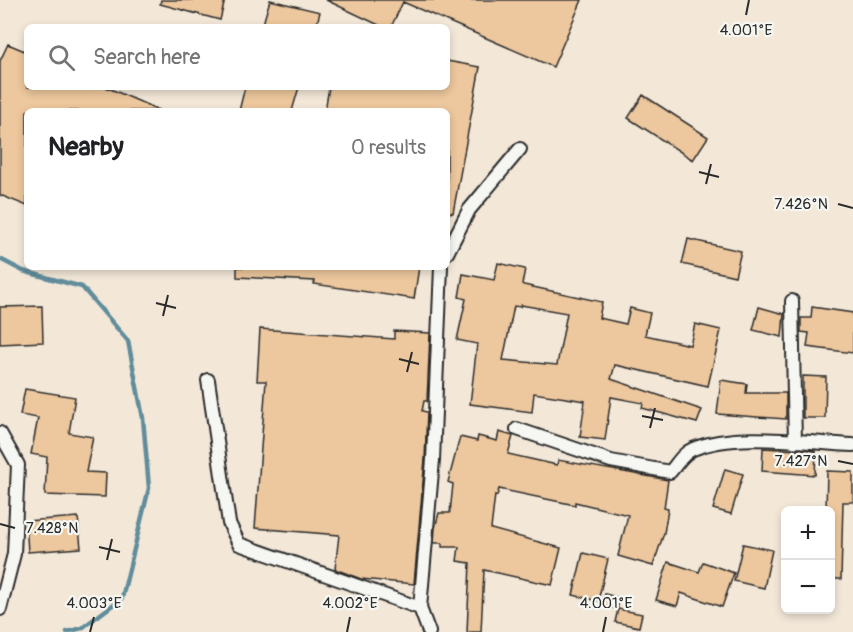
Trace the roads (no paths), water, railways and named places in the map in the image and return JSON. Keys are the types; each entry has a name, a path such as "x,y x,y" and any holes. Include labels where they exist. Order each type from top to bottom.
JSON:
{"street":[{"path":"450,247 469,210 520,149"},
{"path":"429,632 420,608 434,460 441,270"},
{"path":"792,301 795,442"},
{"path":"208,380 229,523 239,544 420,608"},
{"path":"517,429 611,461 670,472 690,450 712,444 750,440 853,445"},
{"path":"0,433 18,465 14,554 0,609"}],"waterway":[{"path":"0,259 23,271 82,287 128,341 143,418 149,488 122,598 82,628 67,632"}]}
